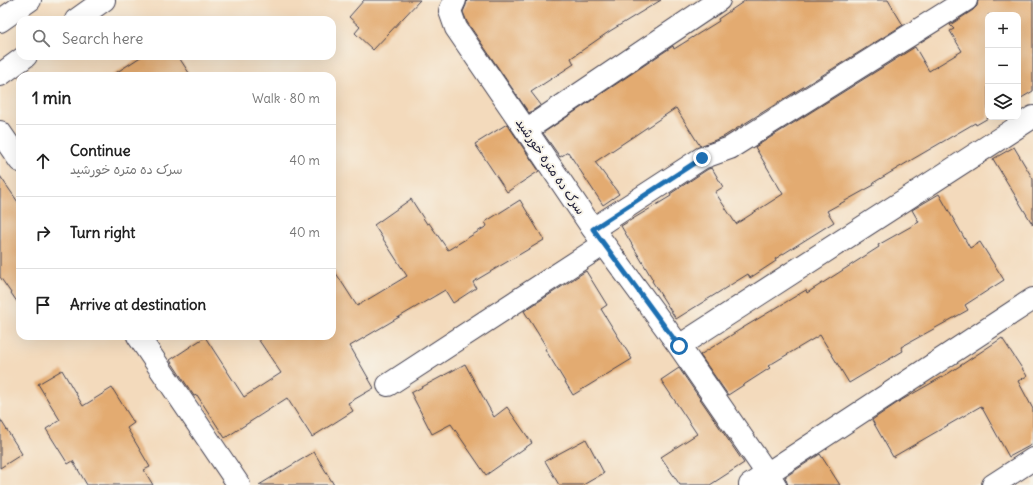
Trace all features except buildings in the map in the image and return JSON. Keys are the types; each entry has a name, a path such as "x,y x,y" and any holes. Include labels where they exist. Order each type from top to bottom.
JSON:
{"main road":[{"path":"0,22 30,0"},
{"path":"82,16 104,0"},
{"name":"سرک ده متره خورشید","path":"455,0 450,11 456,28 599,236 679,346 764,481"},
{"path":"526,130 720,0"},
{"path":"388,385 599,236 702,158 730,148 966,0"},
{"path":"0,75 21,60"},
{"path":"679,346 1033,117"},
{"path":"0,132 16,155"},
{"path":"764,481 1033,298"},
{"path":"141,340 240,485"},
{"path":"993,485 1033,459"}],"route":[{"path":"679,346 593,229 702,158"}]}
